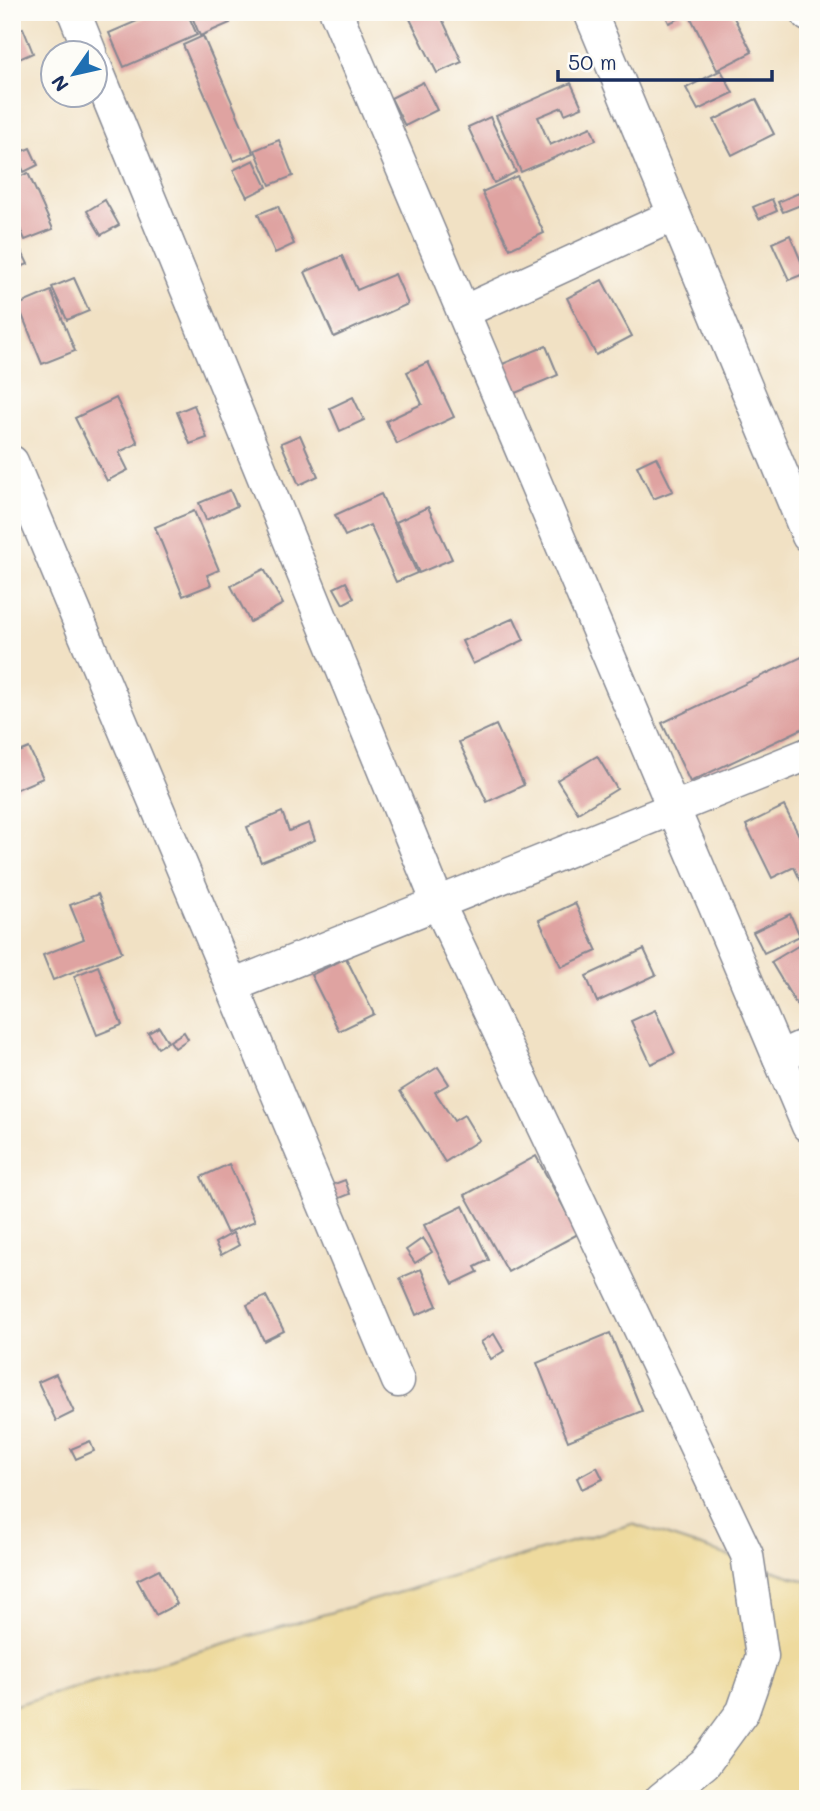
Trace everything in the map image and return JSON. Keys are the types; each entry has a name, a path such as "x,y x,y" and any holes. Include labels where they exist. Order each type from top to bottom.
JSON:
{"street":[{"path":"74,12 84,38"},
{"path":"335,12 808,1126"},
{"path":"590,12 808,536"},
{"path":"108,98 438,903 747,1555 762,1656 743,1711 705,1763 662,1799"},
{"path":"463,312 674,215"},
{"path":"12,461 398,1381"},
{"path":"232,986 808,754"},
{"path":"779,1057 808,1044"}],"sand":[{"path":"632,1524 808,1582 808,1799 12,1799 12,1706"}],"building":[{"path":"158,12 187,12 197,35 124,67 109,33"},
{"path":"190,12 225,12 230,23 200,36"},
{"path":"425,12 439,12 462,62 437,73 410,19"},
{"path":"664,12 681,12 683,17 669,23"},
{"path":"688,12 731,12 752,52 717,70"},
{"path":"23,28 33,53 12,62 12,32"},
{"path":"203,36 254,153 234,161 183,45"},
{"path":"721,70 733,93 698,110 686,88"},
{"path":"423,82 437,110 405,126 391,98"},
{"path":"571,83 582,107 565,114 562,107 538,117 550,145 591,127 596,140 521,172 496,116"},
{"path":"756,99 774,134 732,155 714,120"},
{"path":"490,117 516,172 494,183 468,127"},
{"path":"279,140 293,176 270,185 255,150"},
{"path":"30,148 38,165 24,172 16,154"},
{"path":"254,160 267,187 247,197 233,170"},
{"path":"28,173 53,229 25,240 12,210 12,180"},
{"path":"517,176 544,233 510,249 482,192"},
{"path":"808,189 808,202 783,212 778,202"},
{"path":"772,199 777,211 759,219 753,207"},
{"path":"105,200 119,225 101,235 87,211"},
{"path":"278,206 294,244 275,253 258,214"},
{"path":"12,232 28,264 12,271"},
{"path":"790,235 806,273 789,280 772,243"},
{"path":"342,256 357,290 395,274 408,304 334,337 305,272"},
{"path":"74,278 89,311 67,320 52,287"},
{"path":"602,280 632,336 596,355 567,298"},
{"path":"51,291 75,351 42,364 18,305"},
{"path":"546,346 558,375 513,394 500,365"},
{"path":"428,362 454,417 397,444 386,421 422,404 407,372"},
{"path":"353,397 364,420 340,431 330,408"},
{"path":"116,398 138,443 119,452 128,470 107,481 75,418"},
{"path":"194,405 207,438 190,444 177,412"},
{"path":"300,435 318,476 299,485 281,443"},
{"path":"656,457 673,491 653,499 637,466"},
{"path":"230,490 237,506 206,520 199,503"},
{"path":"381,494 417,573 396,582 370,525 345,536 335,515"},
{"path":"428,507 452,559 419,573 396,522"},
{"path":"194,511 219,570 207,575 211,585 183,596 155,527"},
{"path":"264,569 283,604 250,622 231,586"},
{"path":"346,582 354,598 343,604 334,588"},
{"path":"514,618 524,640 473,664 462,641"},
{"path":"808,654 808,726 690,782 662,723"},
{"path":"496,725 524,785 487,802 459,742"},
{"path":"29,748 43,778 15,790 12,785 12,755"},
{"path":"597,756 617,789 578,813 557,780"},
{"path":"784,806 808,853 808,896 794,867 772,878 746,825"},
{"path":"282,812 289,831 309,823 315,840 261,862 247,827"},
{"path":"98,894 122,952 53,980 43,955 84,939 70,905"},
{"path":"575,903 597,951 561,967 539,920"},
{"path":"790,914 800,936 764,953 753,932"},
{"path":"808,940 808,1024 771,962"},
{"path":"644,949 656,975 597,1002 586,976"},
{"path":"346,958 374,1014 339,1031 311,975"},
{"path":"98,966 122,1025 97,1035 74,976"},
{"path":"655,1010 675,1053 651,1064 631,1021"},
{"path":"159,1027 168,1042 158,1048 148,1033"},
{"path":"184,1032 188,1039 175,1048 170,1041"},
{"path":"438,1067 449,1084 435,1092 454,1121 464,1115 479,1140 445,1162 400,1091"},
{"path":"536,1156 578,1234 508,1272 465,1195"},
{"path":"229,1164 255,1221 227,1233 201,1177"},
{"path":"345,1180 350,1194 335,1200 329,1186"},
{"path":"463,1206 489,1260 475,1267 478,1272 453,1284 424,1225"},
{"path":"233,1233 239,1245 221,1255 215,1243"},
{"path":"423,1238 432,1252 415,1263 406,1250"},
{"path":"421,1269 437,1306 416,1315 400,1278"},
{"path":"266,1296 284,1331 264,1341 247,1305"},
{"path":"610,1333 642,1411 568,1441 537,1363"},
{"path":"494,1334 504,1351 491,1359 481,1342"},
{"path":"56,1374 74,1412 56,1421 38,1382"},
{"path":"90,1441 94,1451 76,1459 71,1449"},
{"path":"597,1467 603,1479 582,1489 577,1478"},
{"path":"159,1569 177,1604 156,1615 137,1580"}]}
